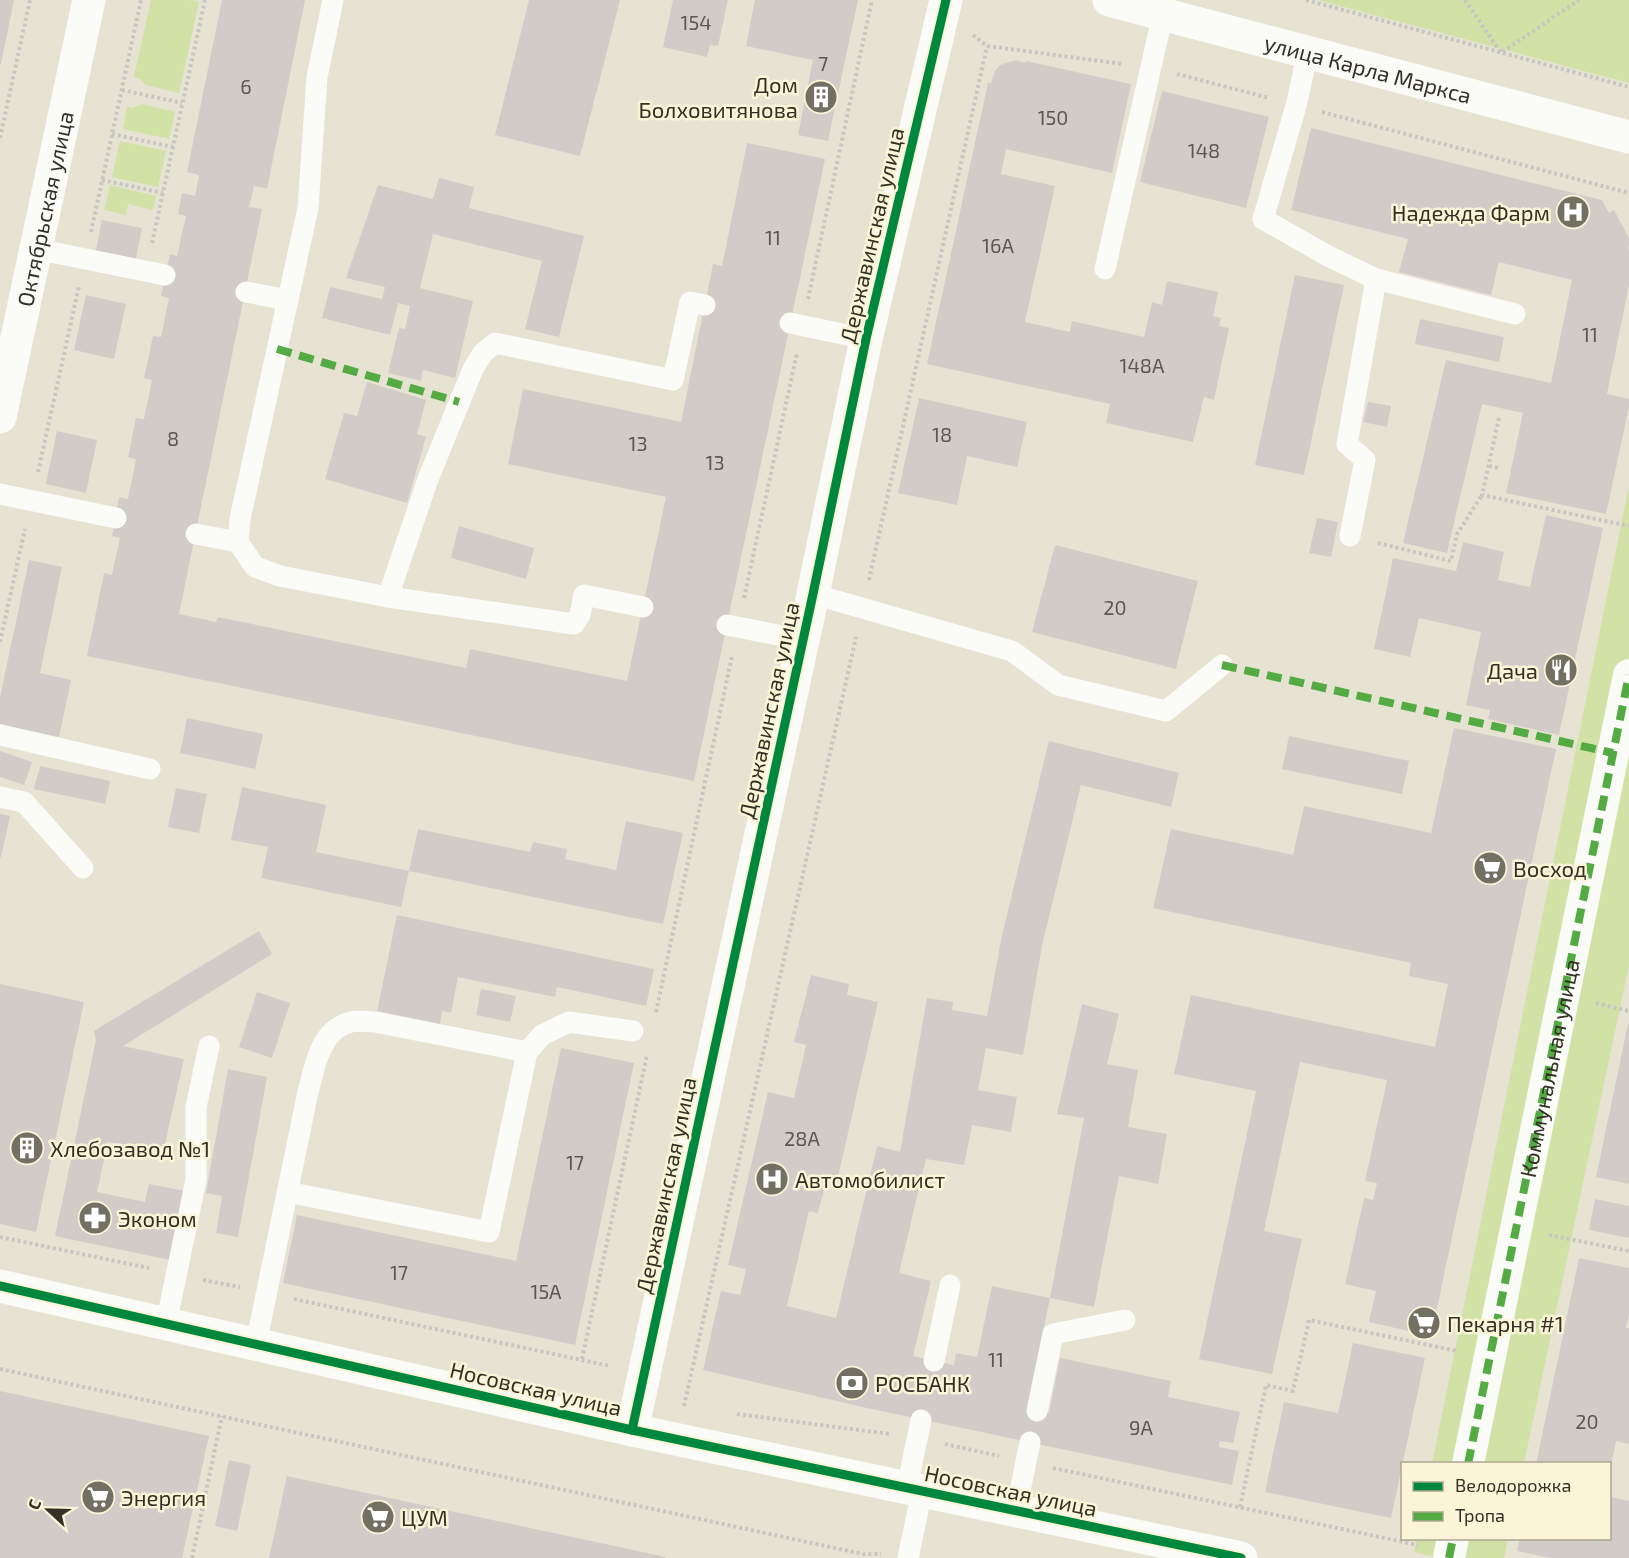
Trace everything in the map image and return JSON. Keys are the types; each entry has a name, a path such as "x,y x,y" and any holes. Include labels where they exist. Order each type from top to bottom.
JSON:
{"street":[{"name":"Октябрьская улица","path":"0,417 89,0"},
{"name":"Державинская улица","path":"632,1430 866,339 946,0"},
{"name":"улица Карла Маркса","path":"1109,0 1629,138"},
{"name":"Коммунальная улица","path":"1468,1462 1629,675"},
{"name":"Носовская улица","path":"0,1287 632,1430 1242,1558"}],"lane":[{"path":"333,0 317,77 308,208 240,519 238,542 255,567 280,576 388,597 574,624 580,615 584,595 643,608"},
{"path":"1105,269 1163,14"},
{"path":"1308,52 1296,106 1263,219 1328,256 1376,279 1515,314"},
{"path":"36,249 156,273"},
{"path":"1350,536 1365,460 1347,444 1376,279"},
{"path":"246,292 288,300"},
{"path":"388,597 428,479 473,369 483,353 495,343 673,380 690,302 705,305"},
{"path":"796,325 866,339"},
{"path":"0,494 116,518"},
{"path":"196,534 238,542"},
{"path":"813,594 1012,651 1058,685 1166,711 1222,665"},
{"path":"732,626 803,640"},
{"path":"0,735 150,769"},
{"path":"0,797 24,802 83,868"},
{"path":"256,1344 308,1092 318,1054 332,1031 352,1021 375,1022 527,1052"},
{"path":"287,1192 489,1232 527,1052 542,1035 569,1022 633,1031"},
{"path":"166,1324 196,1180 196,1107 209,1046"},
{"path":"934,1361 950,1285"},
{"path":"1037,1411 1053,1334 1125,1320"},
{"path":"908,1556 919,1429"},
{"path":"1016,1511 1028,1452"}],"path":[{"path":"0,138 30,0"},
{"path":"0,642 141,0"},
{"path":"156,273 163,193 205,0"},
{"path":"654,1022 732,626 796,325 872,0"},
{"path":"1306,0 1629,87"},
{"path":"1465,0 1501,53"},
{"path":"1501,53 1579,0"},
{"path":"0,1237 582,1359 643,1375 684,1407 987,46"},
{"path":"122,90 182,104"},
{"path":"112,134 173,147"},
{"path":"102,180 163,193"},
{"path":"1350,536 1451,561 1457,534 1482,495 1499,418"},
{"path":"1489,466 1498,468"},
{"path":"1482,495 1629,526"},
{"path":"582,1359 649,1046"},
{"path":"1516,1228 1629,1251"},
{"path":"1240,1508 1266,1385 1293,1391 1309,1320 1489,1358"},
{"path":"0,1369 863,1554 908,1556"},
{"path":"731,1413 919,1429 1028,1452 1240,1508 1401,1539"},
{"path":"192,1558 222,1416"},
{"path":"1404,1540 1450,1549"}],"green space":[{"path":"151,0 199,2 179,93 146,85 134,77"},
{"path":"1318,0 1629,0 1629,83"},
{"path":"142,104 175,112 169,139 123,129 127,106 132,108"},
{"path":"120,141 166,151 158,187 112,177"},
{"path":"110,185 156,196 153,210 128,204 126,215 104,210"},
{"path":"1629,486 1629,965 1524,1462 1432,1462"},
{"path":"1417,1540 1508,1540 1504,1558 1439,1558 1414,1552"}],"building":[{"path":"0,0 14,0 1,64 0,64"},
{"path":"222,0 305,0 267,189 254,186 249,207 262,209 179,614 216,622 218,617 466,668 470,649 627,681 666,497 508,464 523,389 681,422 713,264 722,266 747,143 825,159 694,781 87,656 104,573 112,575 120,538 112,536 119,497 128,499 136,459 128,457 136,418 144,419 152,380 144,378 153,336 161,337 169,298 161,296 170,254 177,256 186,216 178,214 182,193 195,196 199,175 187,172"},
{"path":"529,0 620,0 580,156 495,135"},
{"path":"673,0 728,0 718,46 710,45 707,57 663,47"},
{"name":"Дом Болховитянова","path":"755,0 858,0 828,141 798,135 813,60 746,46"},
{"path":"1016,60 1131,84 1112,173 1006,149 1001,174 1055,186 1025,322 1070,332 1072,321 1144,337 1152,302 1162,305 1167,281 1218,292 1213,316 1221,318 1219,326 1229,328 1214,400 1204,397 1193,442 1106,423 1110,404 927,364 988,83 991,83 1000,65"},
{"path":"1162,91 1269,117 1246,208 1140,182"},
{"path":"1311,128 1602,200 1609,213 1614,210 1629,238 1627,247 1629,250 1629,285 1607,394 1629,399 1629,407 1606,514 1506,493 1523,413 1482,404 1447,553 1403,543 1446,360 1551,383 1572,280 1499,262 1491,295 1399,272 1408,239 1291,210"},
{"path":"439,178 474,187 469,208 584,236 559,337 525,329 542,261 433,234 420,288 473,301 455,378 423,370 421,381 388,373 399,328 405,329 410,306 398,303 390,335 322,318 330,287 382,299 385,287 346,278 378,185 433,199"},
{"path":"102,220 142,228 135,263 95,254"},
{"path":"1295,275 1344,285 1304,475 1255,465"},
{"path":"86,295 126,304 114,359 74,350"},
{"path":"1420,319 1504,337 1499,362 1415,344"},
{"path":"367,382 426,400 417,434 426,437 407,503 325,479 344,413 357,416"},
{"path":"919,398 1027,422 1017,467 967,456 957,505 898,493"},
{"path":"1368,402 1391,406 1387,427 1363,422"},
{"path":"57,431 97,440 86,493 46,484"},
{"path":"1546,515 1603,528 1559,735 1488,719 1490,710 1466,705 1481,632 1419,618 1410,657 1374,649 1393,558 1456,571 1463,542 1504,552 1498,580 1530,587"},
{"path":"1317,518 1338,522 1331,557 1309,553"},
{"path":"459,526 534,548 526,579 451,558"},
{"path":"1055,545 1198,581 1176,669 1032,632"},
{"path":"29,560 62,567 40,673 71,680 59,737 0,724 0,697"},
{"path":"187,718 263,734 255,769 180,753"},
{"path":"1454,728 1556,749 1431,1336 1369,1322 1376,1291 1345,1284 1364,1198 1373,1200 1377,1183 1365,1181 1387,1080 1300,1062 1264,1231 1302,1239 1272,1374 1199,1359 1256,1091 1174,1074 1191,995 1435,1047 1448,984 1409,976 1411,963 1153,908 1171,829 1293,855 1304,806 1431,833"},
{"path":"1289,736 1409,761 1402,794 1282,769"},
{"path":"1049,741 1179,773 1171,807 1081,785 1042,946 1023,1055 986,1048 978,1090 1017,1097 1011,1132 972,1125 964,1165 926,1159 899,1273 931,1281 913,1356 954,1365 956,1353 977,1357 992,1286 1050,1298 1027,1409 1049,1413 1060,1358 1171,1381 1168,1397 1240,1412 1233,1443 1220,1441 1219,1447 1239,1451 1232,1485 867,1408 703,1370 721,1291 740,1295 746,1269 728,1265 768,1092 794,1098 806,1045 794,1042 811,975 849,984 847,995 878,1002 837,1181 827,1178 818,1213 809,1211 787,1306 836,1318 877,1146 900,1152 927,998 953,1002 952,1010 987,1016 1002,935"},
{"path":"0,751 32,762 24,785 0,777"},
{"path":"40,766 110,781 105,804 34,789"},
{"path":"242,787 326,805 316,852 409,871 401,907 261,878 268,847 231,840"},
{"path":"176,788 207,794 199,833 168,827"},
{"path":"0,814 10,816 1,857 0,857"},
{"path":"626,821 683,833 663,924 409,871 418,829 530,852 533,842 567,849 565,859 616,870"},
{"path":"397,915 654,969 646,1006 557,987 555,997 458,977 451,1013 442,1011 440,1024 377,1011"},
{"path":"259,931 272,954 123,1046 184,1059 163,1153 108,1142 97,1192 145,1202 149,1184 185,1191 170,1260 55,1236 96,1040 94,1031"},
{"name":"Хлебозавод №1","path":"0,984 84,1002 36,1232 0,1224"},
{"path":"481,989 516,996 510,1022 476,1015"},
{"path":"257,992 290,1003 272,1058 239,1047"},
{"path":"1082,1004 1119,1014 1107,1064 1138,1070 1128,1127 1167,1134 1158,1184 1119,1176 1094,1307 1050,1298 1084,1118 1057,1114"},
{"path":"1629,1024 1629,1184 1596,1177"},
{"path":"561,1048 634,1063 575,1345 283,1283 297,1215 516,1261"},
{"path":"228,1069 267,1077 238,1237 216,1233 222,1196 206,1193"},
{"path":"1595,1199 1629,1206 1629,1238 1589,1230"},
{"path":"1579,1258 1629,1268 1629,1314 1626,1328 1629,1328 1629,1444 1616,1441 1611,1464 1611,1462 1536,1462"},
{"path":"1353,1343 1425,1358 1403,1462 1401,1462 1391,1518 1265,1492 1284,1402 1338,1413"},
{"name":"Энергия","path":"0,1391 209,1436 182,1558 0,1558"},
{"path":"229,1460 251,1465 237,1531 215,1526"},
{"name":"ЦУМ","path":"287,1476 666,1557 666,1558 269,1558"},
{"path":"1611,1497 1629,1501 1629,1558 1550,1558 1517,1551 1520,1540 1611,1540"}],"marked path":[{"path":"277,349 459,402"},
{"path":"1222,665 1613,753"},
{"path":"1468,1462 1629,675"},
{"path":"1449,1558 1453,1540"}],"cycle path":[{"path":"632,1430 866,339 946,0"},
{"path":"0,1286 632,1430 1241,1558"}],"place":[{"name":"Дом Болховитянова","path":"821,97"},
{"name":"Надежда Фарм","path":"1573,212"},
{"name":"Дача","path":"1561,670"},
{"name":"Восход","path":"1490,868"},
{"name":"Хлебозавод №1","path":"27,1148"},
{"name":"Автомобилист","path":"772,1179"},
{"name":"Эконом","path":"95,1218"},
{"name":"Пекарня #1","path":"1424,1323"},
{"name":"РОСБАНК","path":"852,1383"},
{"name":"Энергия","path":"98,1497"},
{"name":"ЦУМ","path":"378,1517"}]}
